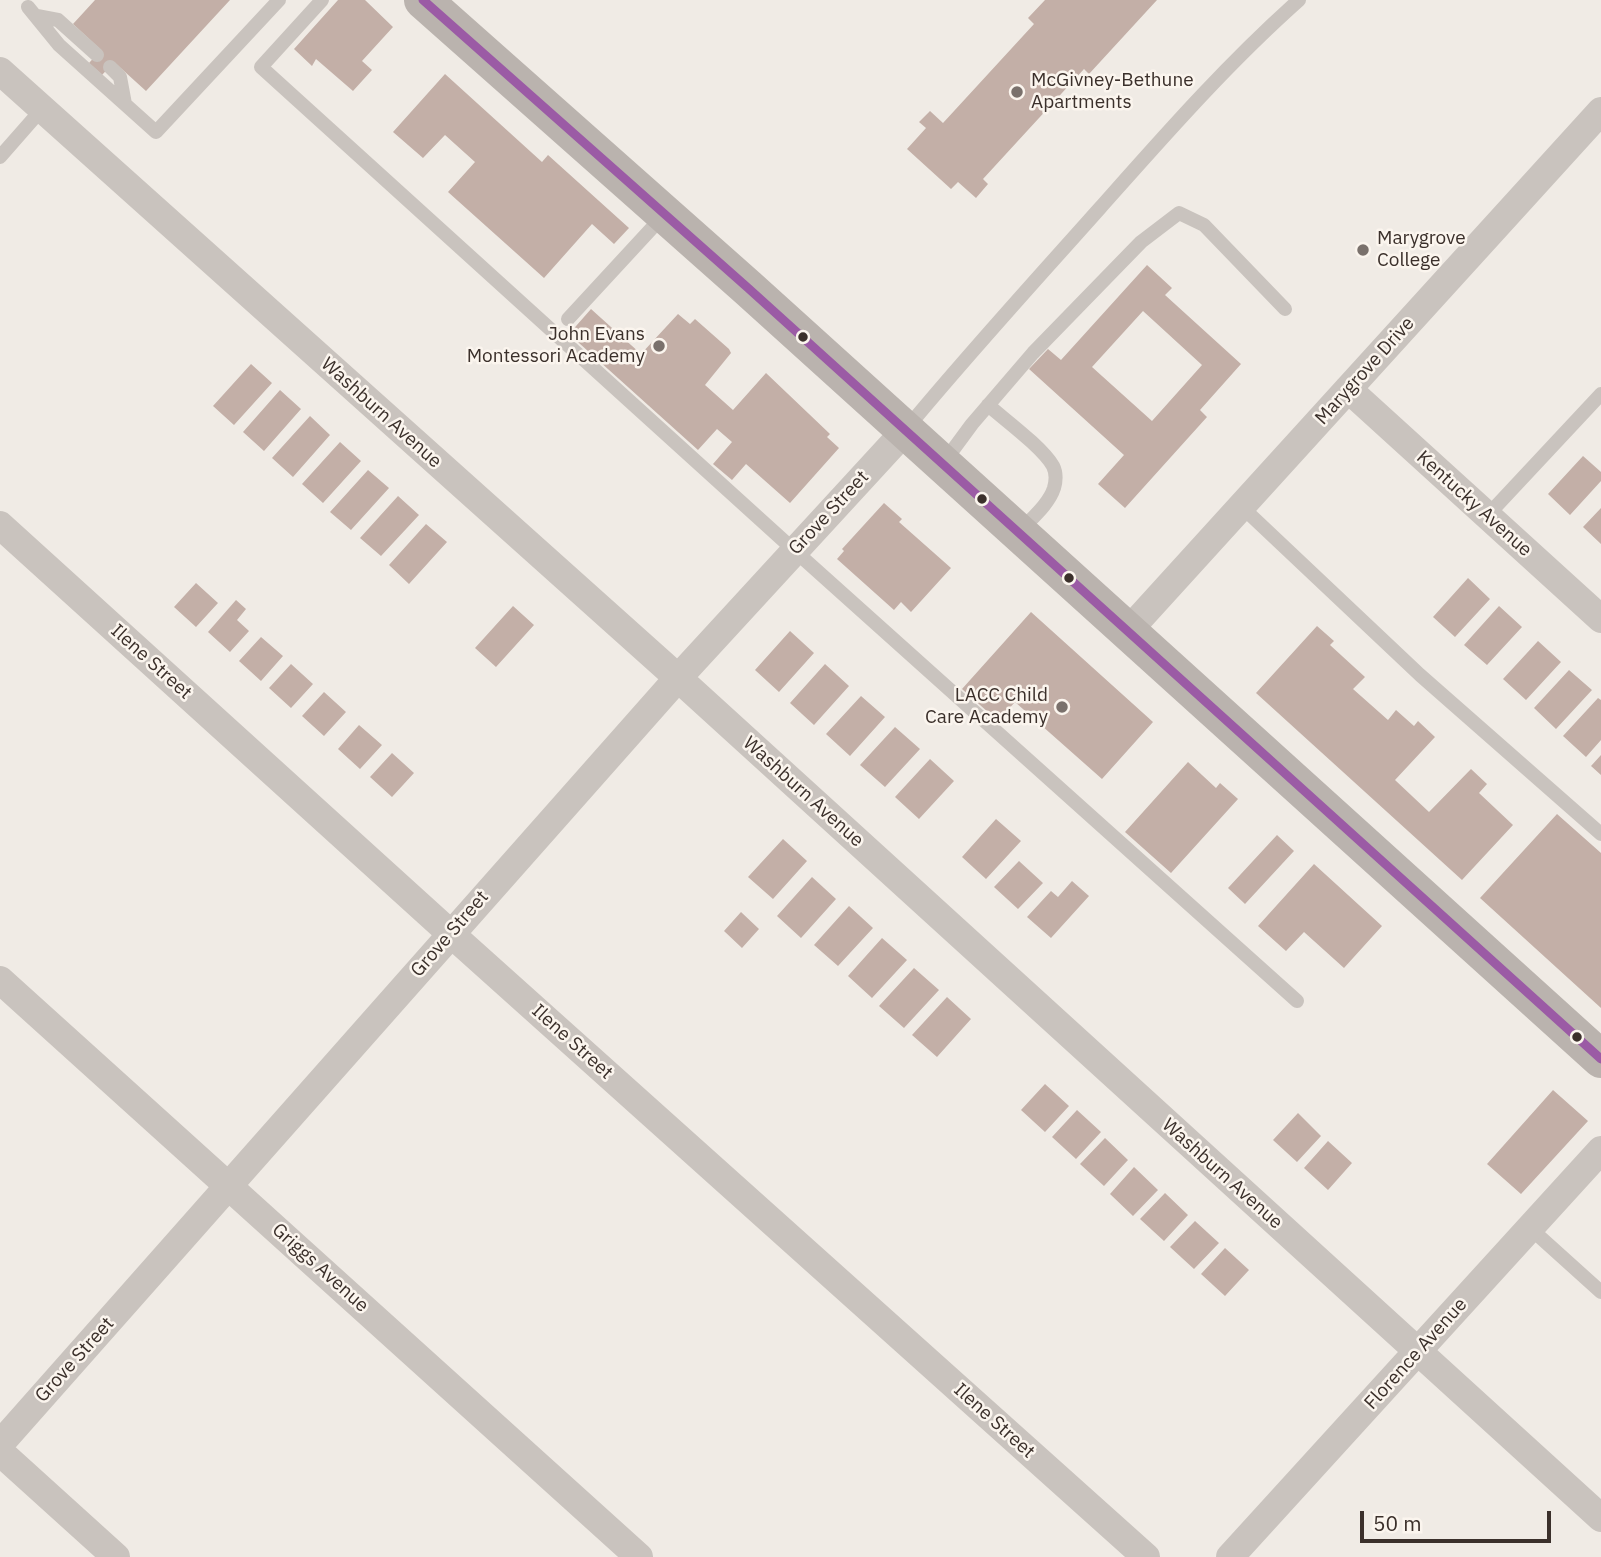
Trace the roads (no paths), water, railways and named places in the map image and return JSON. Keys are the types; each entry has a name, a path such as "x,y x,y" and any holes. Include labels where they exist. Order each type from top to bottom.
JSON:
{"street":[{"path":"423,0 943,463 1601,1059"},
{"name":"Washburn Avenue","path":"0,71 678,678 1601,1518"},
{"name":"Marygrove Drive","path":"1128,631 1348,389 1596,127"},
{"name":"Kentucky Avenue","path":"1348,389 1601,619"},
{"name":"Grove Street","path":"0,1444 450,933 678,678 906,430"},
{"name":"Ilene Street","path":"0,525 1146,1557"},
{"name":"Griggs Avenue","path":"0,980 639,1557"},
{"name":"Florence Avenue","path":"1230,1557 1601,1150"},
{"path":"0,1452 116,1557"}],"lane":[{"path":"31,6 59,45 156,132 279,0"},
{"path":"323,0 261,67 1297,1001"},
{"path":"906,430 1188,110 1264,31 1299,0"},
{"path":"31,6 58,20 97,55"},
{"path":"110,67 120,77 125,104"},
{"path":"0,157 43,110"},
{"path":"943,463 1033,353 1141,242 1179,213 1204,225 1285,309"},
{"path":"568,319 664,214"},
{"path":"1487,516 1601,394"},
{"path":"988,405 1032,443 1054,468 1054,489 1047,501 1019,532"},
{"path":"1242,507 1420,675 1601,834"},
{"path":"1530,1228 1601,1292"}],"place":[{"name":"McGivney-Bethune Apartments","path":"1017,92"},
{"name":"Marygrove College","path":"1363,250"},
{"name":"John Evans Montessori Academy","path":"659,346"},
{"name":"LACC Child Care Academy","path":"1062,707"}]}
